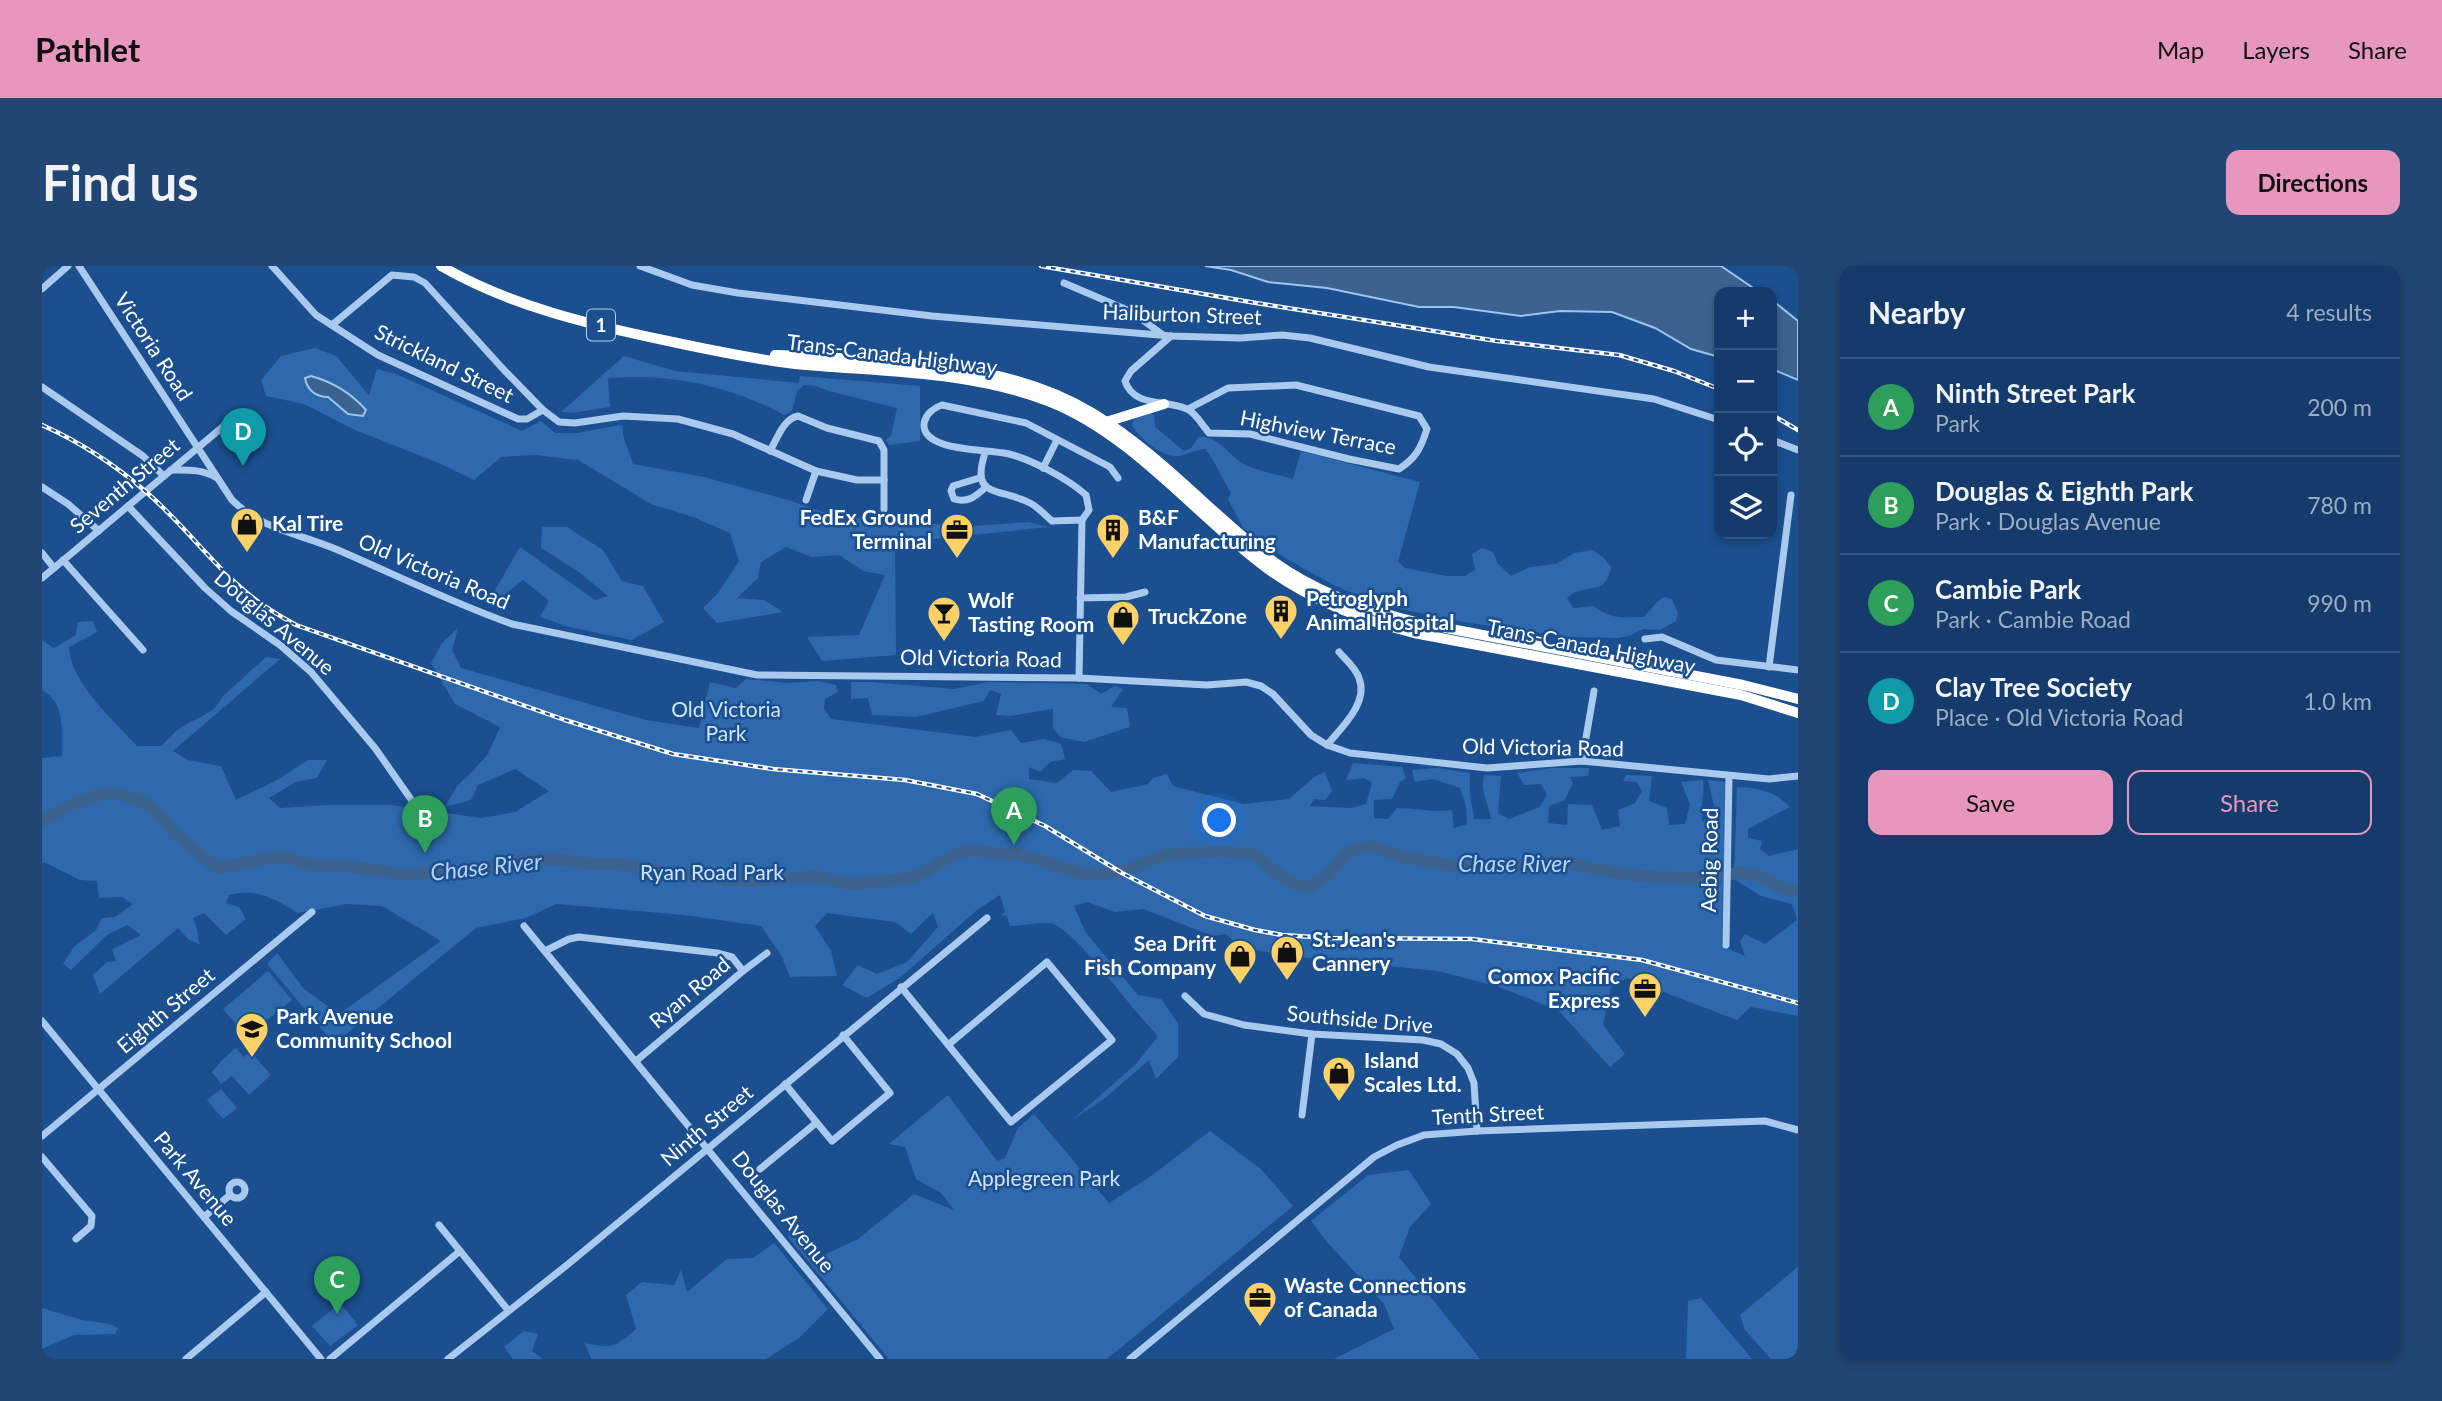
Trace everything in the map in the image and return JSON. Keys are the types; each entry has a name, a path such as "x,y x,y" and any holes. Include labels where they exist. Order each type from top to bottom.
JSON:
{"highway":[{"name":"Trans-Canada Highway","path":"441,266 494,293 628,333 792,363 961,378 1011,388 1050,402 1088,422 1166,481 1269,570 1339,609 1414,633 1741,695 1798,713"},
{"name":"Trans-Canada Highway","path":"738,355 790,355 966,368 1017,380 1056,394 1106,422 1173,473 1276,563 1308,583 1344,600 1420,623 1743,685 1798,699"},
{"path":"1106,422 1164,404"}],"street":[{"path":"42,289 68,266"},
{"name":"Victoria Road","path":"79,266 198,448"},
{"name":"Strickland Street","path":"272,266 316,315 378,355 518,419 527,419 542,410"},
{"name":"Haliburton Street","path":"640,266 692,285 738,293 932,316 1167,336 1240,338 1282,335 1310,338 1429,367 1654,399 1714,418"},
{"path":"332,325 392,275 414,276 425,283 542,410 567,424 623,416 678,419 733,434 816,471 857,480 884,480"},
{"path":"1064,283 1132,312 1167,336 1130,371 1125,381 1129,391 1138,397 1188,409"},
{"name":"Highview Terrace","path":"1296,385 1419,416 1427,429 1420,451 1399,469 1349,459 1251,433 1209,433 1188,409 1228,387 1296,385"},
{"path":"42,387 167,473 190,470 207,472 218,479"},
{"path":"1079,678 1082,520 1088,510 1086,495 1043,468 1016,456 1000,452 985,453 934,441 923,424 925,415 942,405 1026,423 1110,467 1118,478"},
{"path":"769,451 787,422 798,416 827,428 879,441 884,450 884,509"},
{"name":"Seventh Street","path":"42,578 231,420"},
{"path":"1043,468 1057,440"},
{"path":"1777,442 1798,450"},
{"name":"Old Victoria Road","path":"198,448 232,500 247,514 272,528 334,548 476,611 512,624 713,668 757,675 1079,678 1207,685 1246,682 1261,686 1273,694 1311,736 1350,753 1487,768 1582,761 1769,779 1798,776"},
{"path":"985,453 979,478 986,487 1032,504 1052,521 1082,520"},
{"path":"806,500 816,471"},
{"path":"979,478 953,486 951,491 954,499 964,502 986,487"},
{"path":"42,487 68,504 99,531"},
{"path":"1769,667 1791,495"},
{"name":"Douglas Avenue","path":"128,506 205,588 311,671 376,748 415,805"},
{"path":"42,553 54,568"},
{"path":"63,560 143,650"},
{"path":"1080,598 1126,597 1145,592"},
{"path":"1645,639 1662,637 1716,660 1798,670"},
{"path":"1327,745 1351,716 1359,702 1362,688 1359,676 1339,652"},
{"path":"1582,761 1594,691"},
{"name":"Aebig Road","path":"1726,945 1729,776"},
{"name":"Eighth Street","path":"42,1136 312,912"},
{"name":"Ninth Street","path":"448,1359 567,1265 987,918"},
{"name":"Douglas Avenue","path":"524,926 877,1358"},
{"path":"545,951 579,937 717,953 732,957 743,971"},
{"name":"Ryan Road","path":"636,1061 767,953"},
{"path":"901,987 948,1045 1012,1122 1112,1040 1047,962 948,1045"},
{"name":"Southside Drive","path":"1185,996 1204,1014 1244,1025 1312,1034 1423,1040 1441,1044 1457,1054 1468,1068 1474,1083 1477,1131"},
{"name":"Park Avenue","path":"42,1021 321,1359"},
{"path":"1302,1115 1312,1034"},
{"path":"785,1084 832,1141 890,1093 844,1035"},
{"name":"Tenth Street","path":"1130,1359 1374,1157 1396,1145 1424,1135 1765,1121 1798,1130"},
{"path":"760,1168 816,1123"},
{"path":"42,1157 93,1217 91,1226 76,1239"},
{"path":"204,1217 230,1195"},
{"path":"439,1225 508,1310"},
{"path":"330,1359 460,1251"},
{"path":"186,1359 266,1292"}],"green space":[{"path":"315,348 336,356 369,395 377,369 396,374 522,431 541,421 555,433 577,433 620,425 623,426 623,435 633,464 704,477 788,500 844,519 881,517 960,527 1029,522 1048,527 895,543 896,655 822,661 807,637 859,635 885,575 863,571 839,555 811,557 786,547 761,562 758,578 737,598 764,600 783,612 717,623 703,608 718,593 739,561 730,533 693,517 651,504 578,460 535,455 501,457 474,480 439,463 355,430 304,404 266,396 261,380 281,356"},
{"path":"624,356 675,371 799,383 800,376 920,386 920,441 889,445 886,440 891,436 897,408 804,385 797,391 792,411 784,415 742,396 699,383 654,377 608,378 610,407 572,413 561,412"},
{"path":"1150,413 1154,415 1155,427 1184,451 1191,448 1199,437 1205,437 1246,465 1293,479 1301,451 1420,482 1398,562 1405,568 1447,576 1464,576 1475,570 1472,554 1482,548 1493,552 1498,564 1511,576 1530,567 1556,564 1574,553 1592,550 1603,557 1611,567 1608,577 1599,586 1574,593 1567,598 1573,608 1594,606 1611,615 1644,617 1664,597 1672,599 1678,613 1676,621 1660,630 1643,629 1618,638 1568,637 1463,622 1386,606 1335,586 1280,555 1243,528 1228,499 1231,493 1205,449 1172,456 1145,441 1132,425 1133,420"},
{"path":"542,527 567,527 603,550 622,581 643,586 664,622 632,640 569,627 540,617 549,601 523,580 505,594 501,610 495,590 520,547 595,600 608,596 579,572 541,548"},
{"path":"93,621 97,632 69,647 71,660 85,687 137,746 161,746 179,729 215,708 222,697 266,657 280,659 173,751 188,760 221,766 236,800 277,780 308,760 327,760 317,778 296,782 269,798 280,808 391,805 481,818 515,812 549,791 515,769 478,785 471,800 445,807 457,786 488,754 500,727 455,704 431,663 442,643 458,628 452,650 461,668 646,720 699,728 710,682 736,688 746,679 788,683 818,681 836,685 838,692 825,699 824,709 831,719 975,737 1011,730 1021,743 1044,739 1061,744 1065,759 1050,762 1040,772 1029,767 1029,779 1057,783 1073,770 1091,771 1111,792 1148,784 1153,778 1167,774 1173,786 1243,804 1289,799 1314,777 1325,772 1332,791 1325,800 1314,799 1310,806 1351,808 1366,804 1372,783 1364,778 1346,780 1353,763 1402,767 1406,778 1400,782 1392,799 1374,800 1374,818 1388,819 1397,808 1452,810 1454,828 1467,824 1466,806 1460,788 1433,779 1415,782 1412,770 1437,768 1470,773 1474,819 1491,819 1484,792 1484,775 1501,776 1498,813 1509,819 1540,807 1547,795 1541,784 1524,785 1517,773 1552,768 1589,768 1588,776 1570,777 1573,783 1565,800 1549,806 1548,823 1567,825 1568,804 1592,805 1602,830 1620,826 1618,810 1635,803 1642,791 1637,782 1623,781 1626,775 1652,776 1649,801 1667,808 1669,825 1685,824 1690,804 1681,782 1703,780 1702,821 1717,819 1708,780 1726,782 1722,946 1745,956 1740,941 1745,934 1765,944 1797,920 1792,904 1761,896 1734,879 1737,787 1759,789 1779,798 1790,807 1748,829 1748,838 1762,841 1760,849 1769,856 1798,849 1798,1016 1751,1007 1737,1020 1627,978 1611,987 1603,1025 1625,1054 1610,1067 1558,1010 1496,986 1438,971 1288,956 1241,947 1226,934 1213,936 1143,909 1115,912 1087,902 1074,906 1086,933 1138,995 1161,999 1178,1023 1178,1057 1156,1079 1149,1060 1105,1098 1071,1121 1136,1064 1158,1036 1091,957 1064,930 1050,923 1010,926 1007,916 1001,915 1005,912 1000,895 977,910 901,977 867,998 842,985 858,965 877,974 907,962 938,927 933,913 911,934 895,922 827,913 815,926 831,951 837,976 790,977 781,955 761,926 684,915 556,904 526,918 476,928 334,1044 267,964 277,953 304,989 339,1014 441,941 382,906 347,904 298,913 265,896 240,893 229,895 226,903 239,907 246,919 226,935 204,913 193,918 199,944 189,940 178,928 100,994 93,975 107,962 116,961 112,949 141,935 127,925 107,935 71,970 63,964 74,947 96,930 102,918 115,917 133,904 122,897 99,898 97,881 80,880 42,863 42,758 62,756 62,738 59,710 50,695 42,690 42,640 54,648 76,635 78,622"},
{"path":"851,682 954,689 988,682 1087,684 1101,694 1115,686 1123,689 1111,707 1127,708 1130,727 1084,742 1060,737 1053,728 1053,709 1010,716 996,715 1001,694 990,690 984,701 916,717 872,715 868,698 851,699"},
{"path":"268,971 292,1000 247,1037 223,1009"},
{"path":"236,1048 243,1057 251,1052 271,1075 249,1095 232,1076 221,1084 212,1072"},
{"path":"221,1089 237,1108 223,1119 207,1100"},
{"name":"Applegreen Park","path":"948,1095 997,1161 1005,1158 1018,1128 1034,1114 1109,1203 1151,1176 1210,1131 1261,1169 1293,1206 1107,1359 889,1359 788,1237 795,1231 820,1257 858,1239 914,1194 954,1210 941,1193 916,1179 905,1147 889,1144"},
{"path":"1409,1170 1431,1204 1410,1227 1399,1257 1480,1359 1334,1359 1394,1329 1384,1304 1311,1221 1368,1175"},
{"path":"774,1243 828,1309 799,1338 766,1359 591,1359 585,1343 613,1345 636,1329 626,1295 642,1282 674,1285 681,1270 687,1292 727,1259 753,1258"},
{"path":"1798,1267 1798,1359 1771,1359 1745,1330 1740,1315"},
{"path":"1701,1298 1752,1359 1686,1359 1688,1301"},
{"path":"340,1303 358,1325 330,1346 312,1326"},
{"path":"42,1308 118,1328 115,1334 74,1335 42,1349"},
{"path":"524,1331 538,1334 532,1351 543,1359 513,1359 504,1347"}],"shaded area":[{"path":"1205,266 1721,266 1752,287 1714,287 1714,356 1691,349 1655,328 1612,312 1560,311 1521,316 1454,307 1419,307 1327,288 1268,282 1231,270"},
{"path":"1777,304 1798,321 1798,380 1777,371"},
{"path":"311,376 327,381 348,393 366,410 363,416 348,414 328,397 313,392 305,378"}],"waterway":[{"name":"Chase River","path":"42,821 71,805 101,794 113,793 139,800 155,809 174,833 219,868 270,858 288,858 312,865 347,866 407,875 438,871 476,871 530,859 617,864 689,876 749,881 817,876 855,884 916,876 956,854 972,850 1018,854 1087,875 1120,872 1165,855 1217,851 1251,854 1283,878 1309,887 1327,876 1349,851 1371,846 1398,856 1458,867 1484,868 1565,861 1593,869 1640,876 1696,878 1719,877 1740,872 1762,877 1785,890 1798,891"}],"railway":[{"path":"1041,266 1497,341 1619,355 1674,371 1714,387"},
{"path":"1777,418 1798,430"},
{"path":"42,425 83,446 133,481 239,586 296,625 565,720 673,754 773,769 905,780 977,794 1045,826 1122,873 1205,916 1255,930 1329,938 1472,939 1642,960 1798,1003"}],"place":[{"name":"Clay Tree Society","path":"243,466"},
{"name":"Kal Tire","path":"247,554"},
{"name":"FedEx Ground Terminal","path":"957,560"},
{"name":"B&F Manufacturing","path":"1113,560"},
{"name":"Petroglyph Animal Hospital","path":"1281,641"},
{"name":"Wolf Tasting Room","path":"944,643"},
{"name":"TruckZone","path":"1123,647"},
{"name":"Ninth Street Park","path":"1014,845"},
{"name":"Douglas & Eighth Park","path":"425,853"},
{"name":"St. Jean's Cannery","path":"1287,982"},
{"name":"Sea Drift Fish Company","path":"1240,986"},
{"name":"Comox Pacific Express","path":"1645,1019"},
{"name":"Park Avenue Community School","path":"252,1059"},
{"name":"Island Scales Ltd.","path":"1339,1103"},
{"name":"Cambie Park","path":"337,1314"},
{"name":"Waste Connections of Canada","path":"1260,1328"}],"park label":[{"name":"Old Victoria Park","path":"726,722"},
{"name":"Ryan Road Park","path":"712,873"}]}
